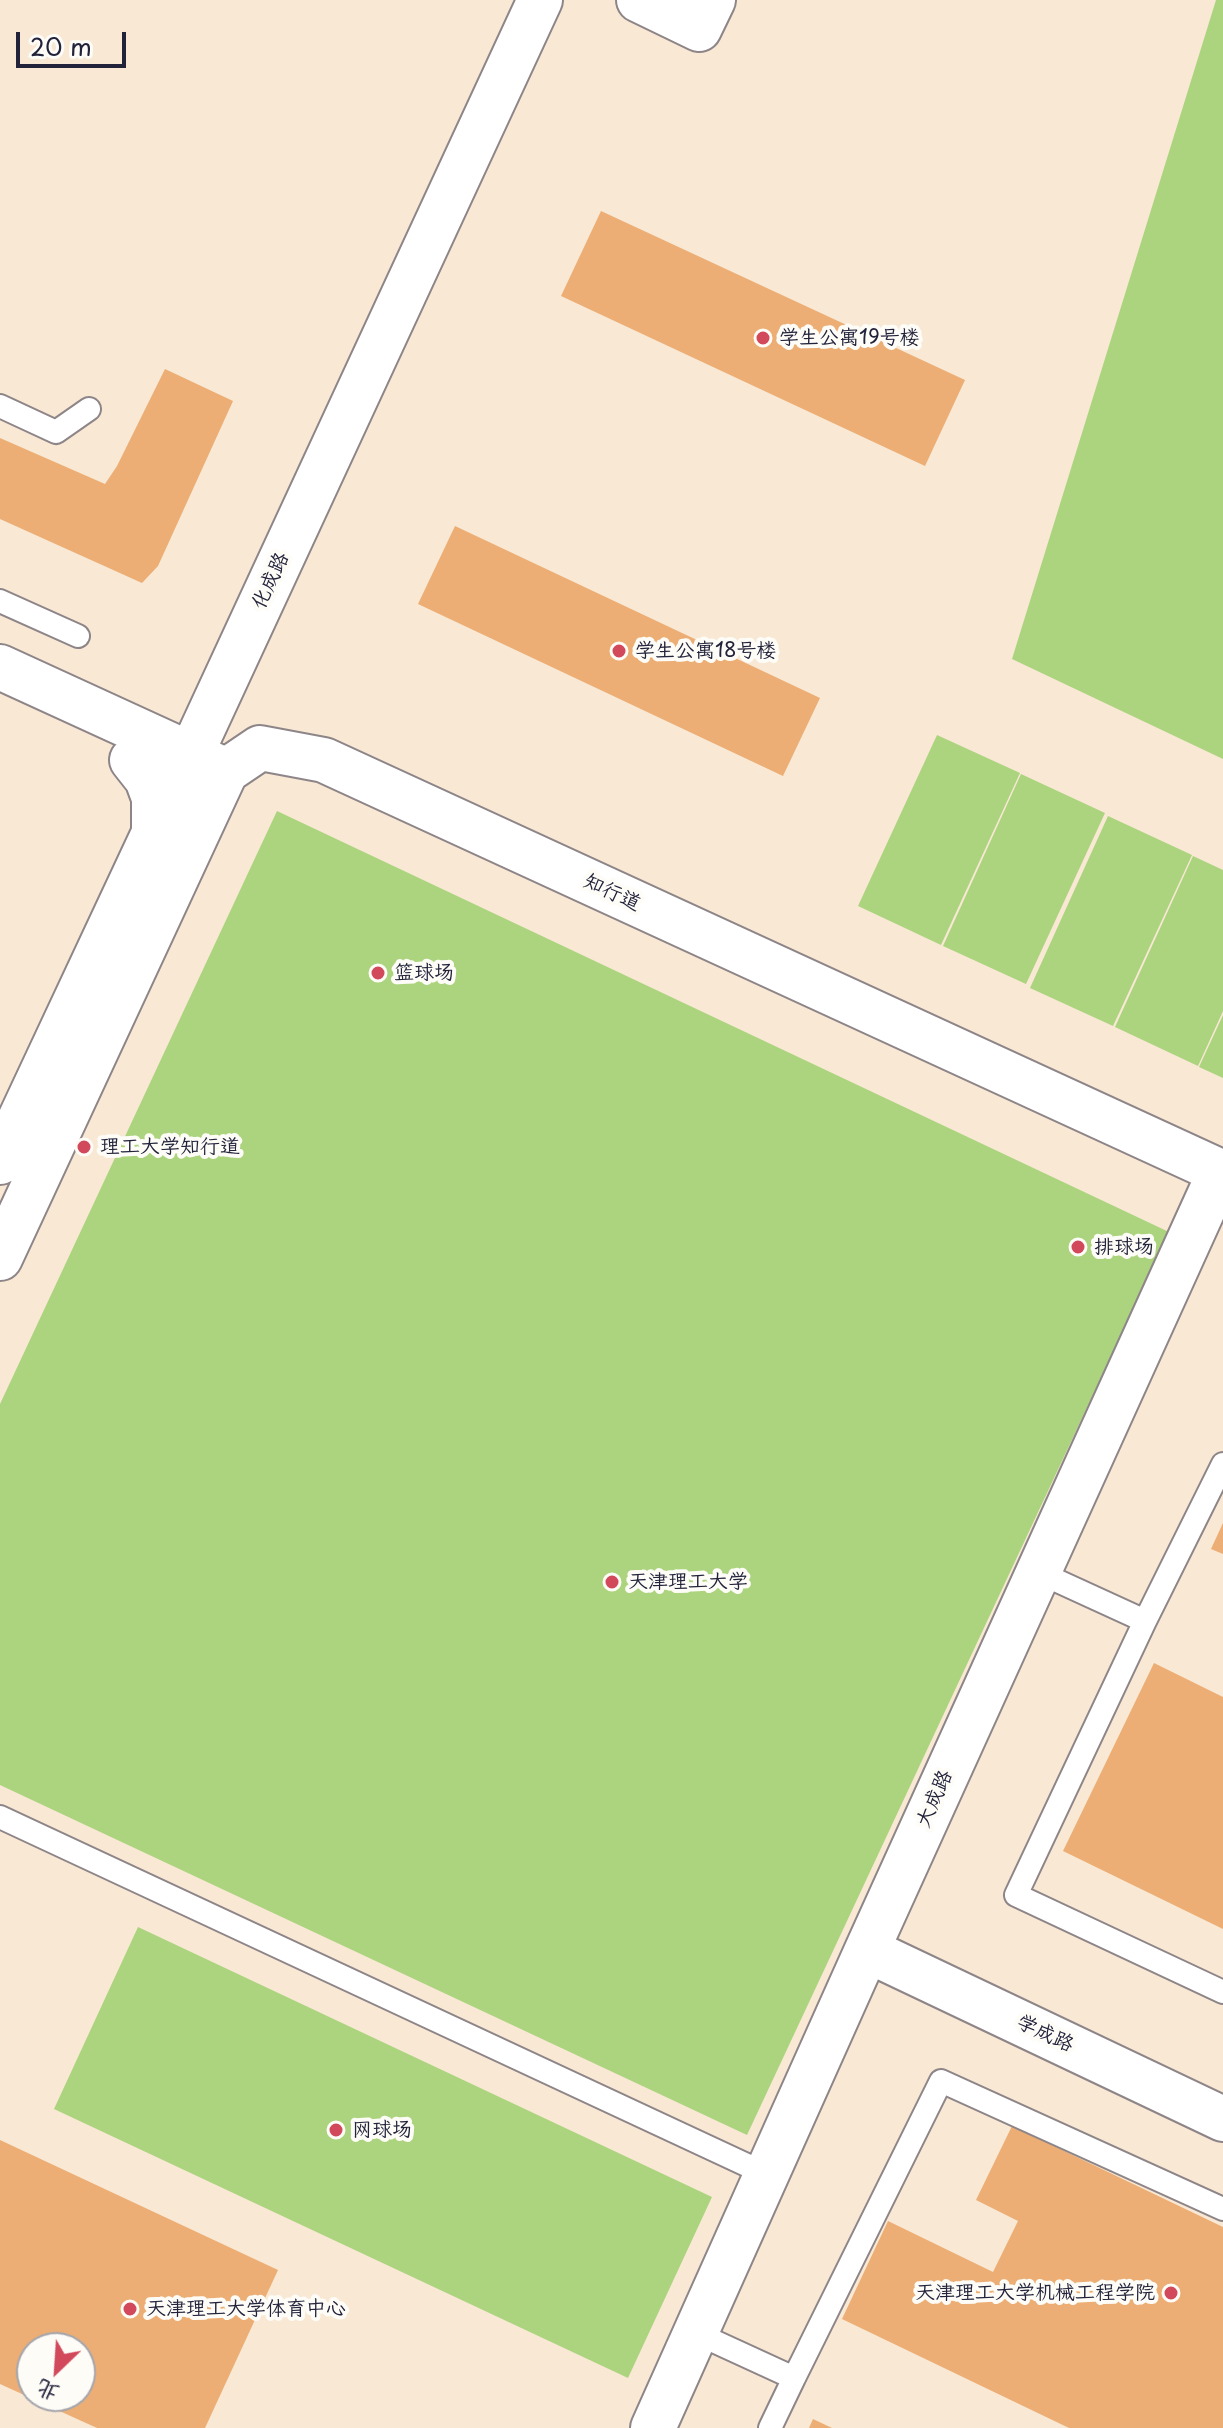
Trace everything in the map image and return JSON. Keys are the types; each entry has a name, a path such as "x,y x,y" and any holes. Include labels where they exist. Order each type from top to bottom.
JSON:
{"street":[{"name":"化成路","path":"0,1162 183,783 540,0"},
{"path":"639,0 699,29 713,0"},
{"path":"0,667 183,783"},
{"path":"0,698 183,783"},
{"name":"知行道","path":"183,783 260,748 324,760 1222,1172"},
{"name":"化成路","path":"0,1258 183,783"},
{"name":"大成路","path":"653,2428 1038,1572 1222,1172"},
{"name":"学成路","path":"867,1950 1223,2119"}],"lane":[{"path":"0,406 56,432 89,409"},
{"path":"0,601 78,636"},
{"path":"1223,1464 1016,1895 1223,1992"},
{"path":"1038,1572 1145,1621"},
{"path":"0,1817 766,2174"},
{"path":"770,2428 941,2081 1223,2209"},
{"path":"696,2333 794,2378"}],"green space":[{"path":"1216,0 1223,0 1223,759 1012,659"},
{"path":"937,735 1020,773 941,945 858,906"},
{"path":"1021,774 1105,813 1026,984 943,946"},
{"path":"277,811 1169,1232 747,2135 0,1785 0,1404"},
{"path":"1108,816 1192,855 1113,1026 1030,988"},
{"path":"1193,856 1223,870 1223,1011 1198,1066 1115,1027"},
{"path":"1223,1015 1223,1078 1199,1067"},
{"path":"138,1927 712,2197 628,2378 54,2109"}],"building":[{"name":"学生公寓19号楼","path":"601,211 965,380 925,466 561,296"},
{"path":"165,369 233,401 158,566 142,583 0,519 0,438 105,484"},
{"name":"学生公寓18号楼","path":"455,526 820,698 783,776 418,604"},
{"path":"1223,1523 1223,1554 1211,1549"},
{"path":"1154,1663 1223,1697 1223,1929 1063,1851"},
{"path":"1012,2126 1223,2227 1223,2428 1069,2428 842,2319 888,2221 993,2272 1018,2221 976,2200"},
{"name":"天津理工大学体育中心","path":"0,2140 278,2270 205,2428 97,2428 62,2412 96,2412 96,2332 16,2332 16,2391 0,2384"},
{"path":"813,2419 832,2428 809,2428"}],"place":[{"name":"学生公寓19号楼","path":"763,338"},
{"name":"学生公寓18号楼","path":"619,651"},
{"name":"篮球场","path":"378,973"},
{"name":"理工大学知行道","path":"84,1147"},
{"name":"排球场","path":"1078,1247"},
{"name":"天津理工大学","path":"612,1582"},
{"name":"网球场","path":"336,2130"},
{"name":"天津理工大学机械工程学院","path":"1171,2293"},
{"name":"天津理工大学体育中心","path":"130,2309"}]}
